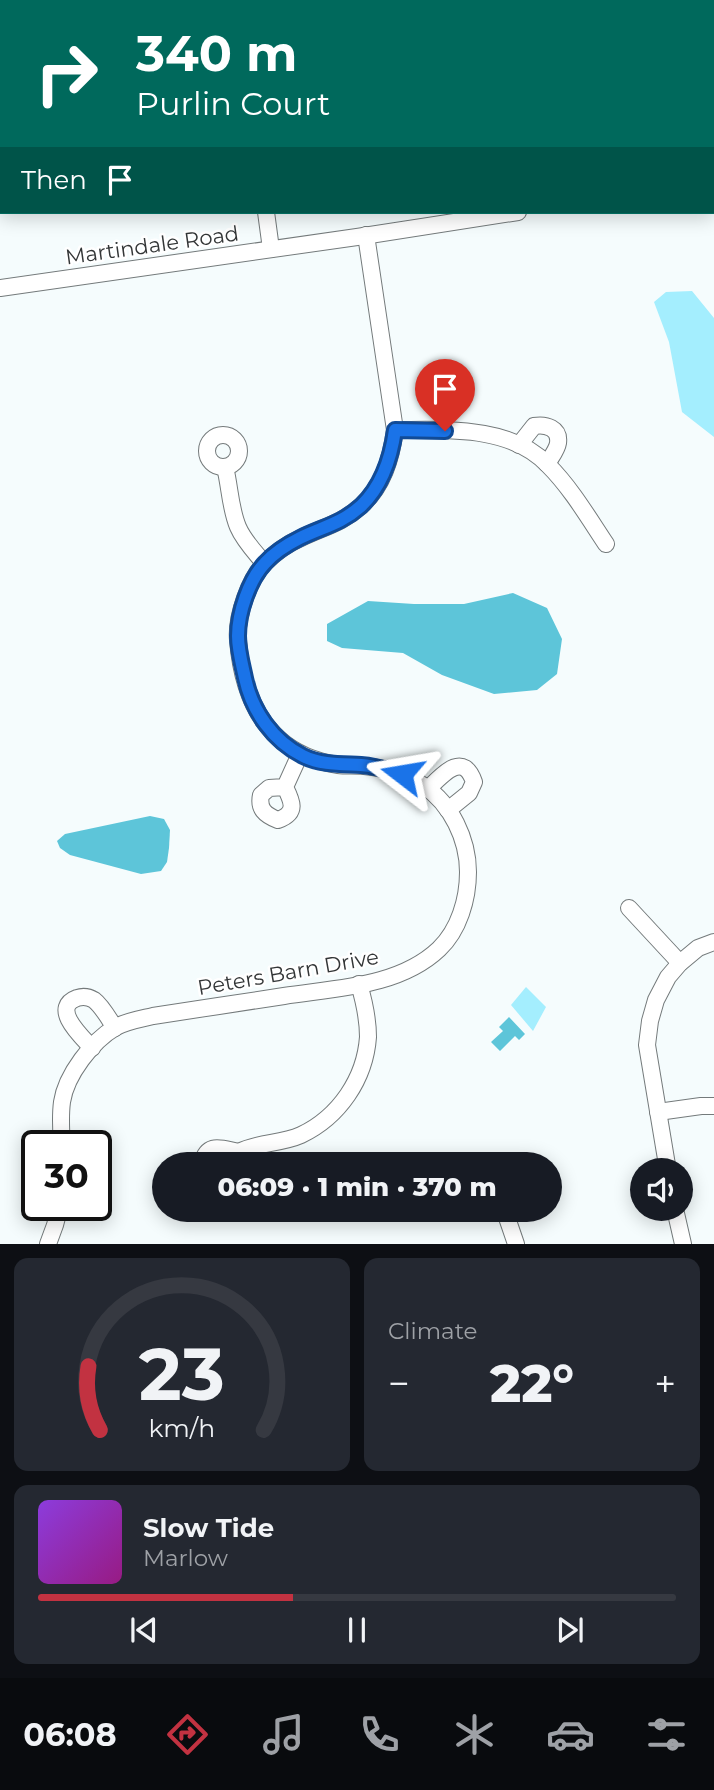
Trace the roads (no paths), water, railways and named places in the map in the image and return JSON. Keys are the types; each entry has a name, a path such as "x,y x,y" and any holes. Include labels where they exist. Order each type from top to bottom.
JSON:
{"street":[{"path":"266,214 271,249"},
{"name":"Martindale Road","path":"0,288 505,214"},
{"name":"Peters Barn Drive","path":"61,1130 62,1100 68,1080 81,1060 115,1028 153,1016 386,978 425,960 440,948 453,931 466,899 468,867 464,843 448,810 428,789 402,774 380,768 341,766 314,760 291,748 262,721 254,708 241,662 238,638 241,611 264,563 300,538 345,519 362,505 376,488 392,449 395,430 366,235"},
{"path":"519,445 534,426 550,427 559,439 558,446 547,464"},
{"path":"395,430 477,433 519,445 547,464 606,544"},
{"path":"225,467 238,527 264,563"},
{"path":"285,787 300,754"},
{"path":"428,789 452,768 460,766 471,774 474,782 469,793 448,810"},
{"path":"629,908 680,963"},
{"path":"666,1158 647,1045 650,1021 656,1000 668,977 698,948 714,942"},
{"path":"244,1152 250,1146 301,1135 327,1118 347,1097 359,1074 368,1037 359,984"},
{"path":"92,1048 70,1022 66,1013 68,1005 74,999 92,999 115,1028"},
{"path":"658,1112 714,1106"},
{"path":"208,1152 221,1148 227,1152"},
{"path":"48,1244 56,1221"},
{"path":"677,1221 682,1244"},
{"path":"508,1222 516,1244"}]}
